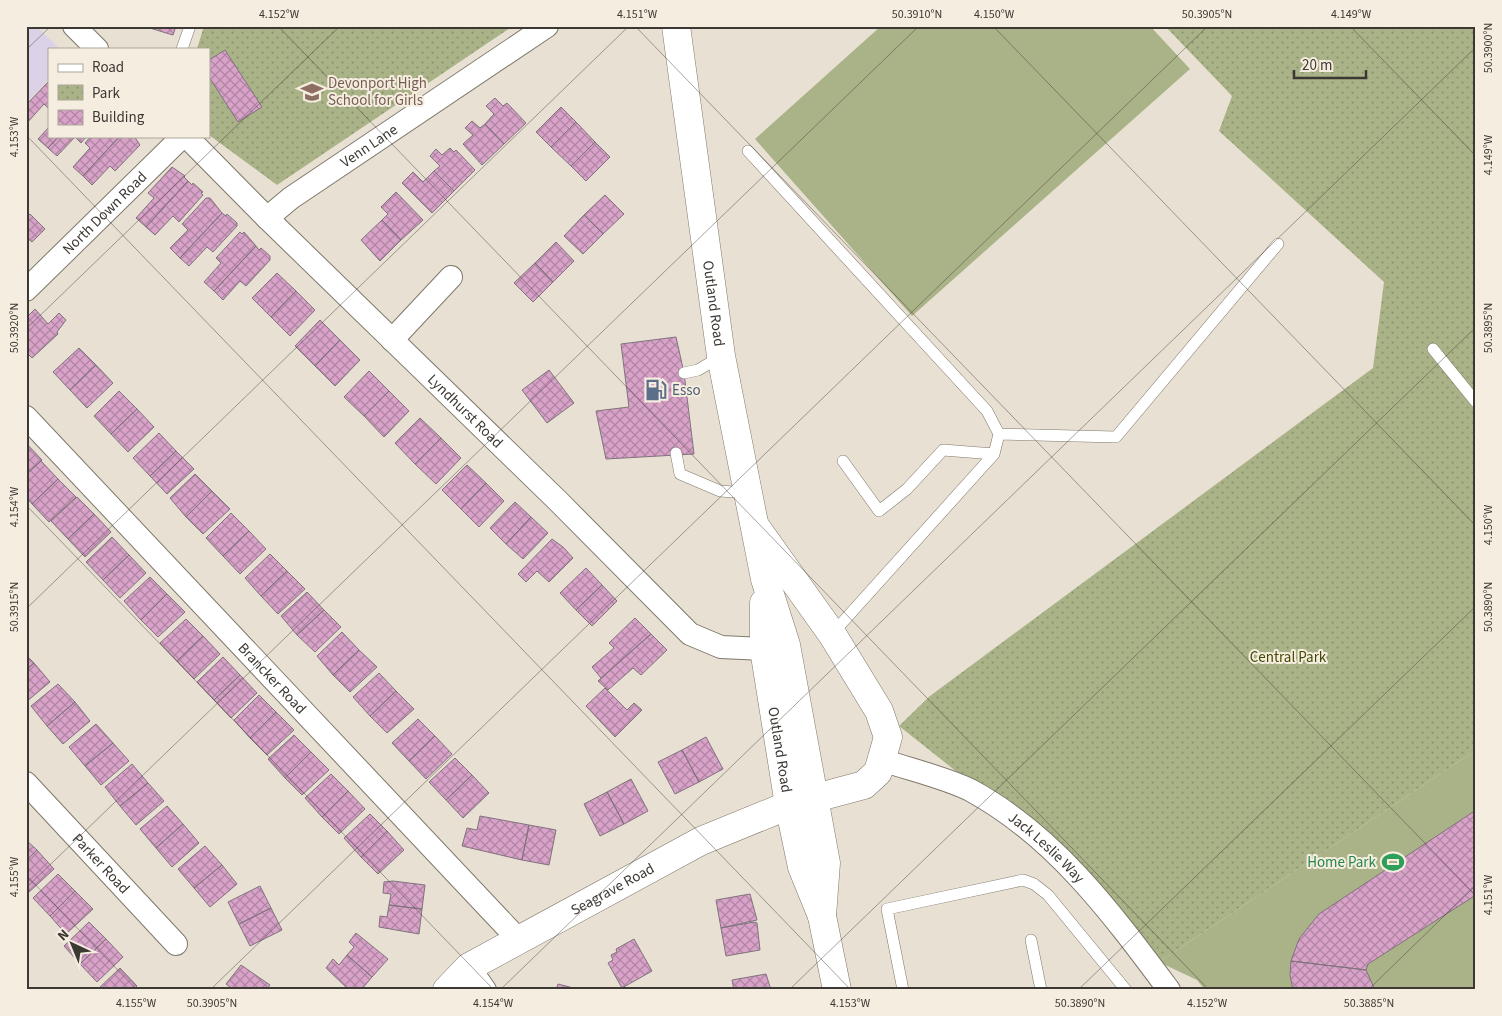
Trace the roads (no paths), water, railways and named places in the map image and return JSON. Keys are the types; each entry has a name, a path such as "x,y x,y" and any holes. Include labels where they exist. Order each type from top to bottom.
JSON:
{"main road":[{"name":"Outland Road","path":"676,26 721,356 765,578 786,645 802,802 802,867 822,916 837,990"},
{"name":"Seagrave Road","path":"446,990 469,968 700,841 802,802 864,785 878,772 888,737 879,711 832,634 756,526"},
{"name":"Outland Road","path":"765,578 764,649 802,802"}],"street":[{"path":"74,26 96,48"},
{"name":"Venn Lane","path":"267,218 291,198 547,26"},
{"name":"North Down Road","path":"26,290 183,138"},
{"name":"Lyndhurst Road","path":"187,138 558,501 690,634 721,647 764,649"},
{"path":"392,340 451,277"},
{"name":"Brancker Road","path":"26,417 518,940"},
{"name":"Jack Leslie Way","path":"882,760 971,791 1028,828 1111,913 1168,990"},
{"name":"Parker Road","path":"26,783 176,944"},
{"path":"469,968 485,990"}],"lane":[{"path":"182,48 190,26"},
{"path":"748,151 986,411 999,434 994,454 832,634"},
{"path":"999,434 1116,437 1278,244"},
{"path":"1433,349 1476,402"},
{"path":"684,373 698,370 721,356"},
{"path":"843,461 879,511 907,489 943,450 994,454"},
{"path":"676,453 680,474 720,491 747,493"},
{"path":"903,990 887,909 1023,880 1034,884 1048,895 1126,990"},
{"path":"1031,940 1041,990"}],"place":[{"name":"Devonport High School for Girls","path":"312,92"},
{"name":"Esso","path":"656,390"},
{"name":"Home Park","path":"1393,862"}],"park label":[{"name":"Central Park","path":"1288,657"}]}
